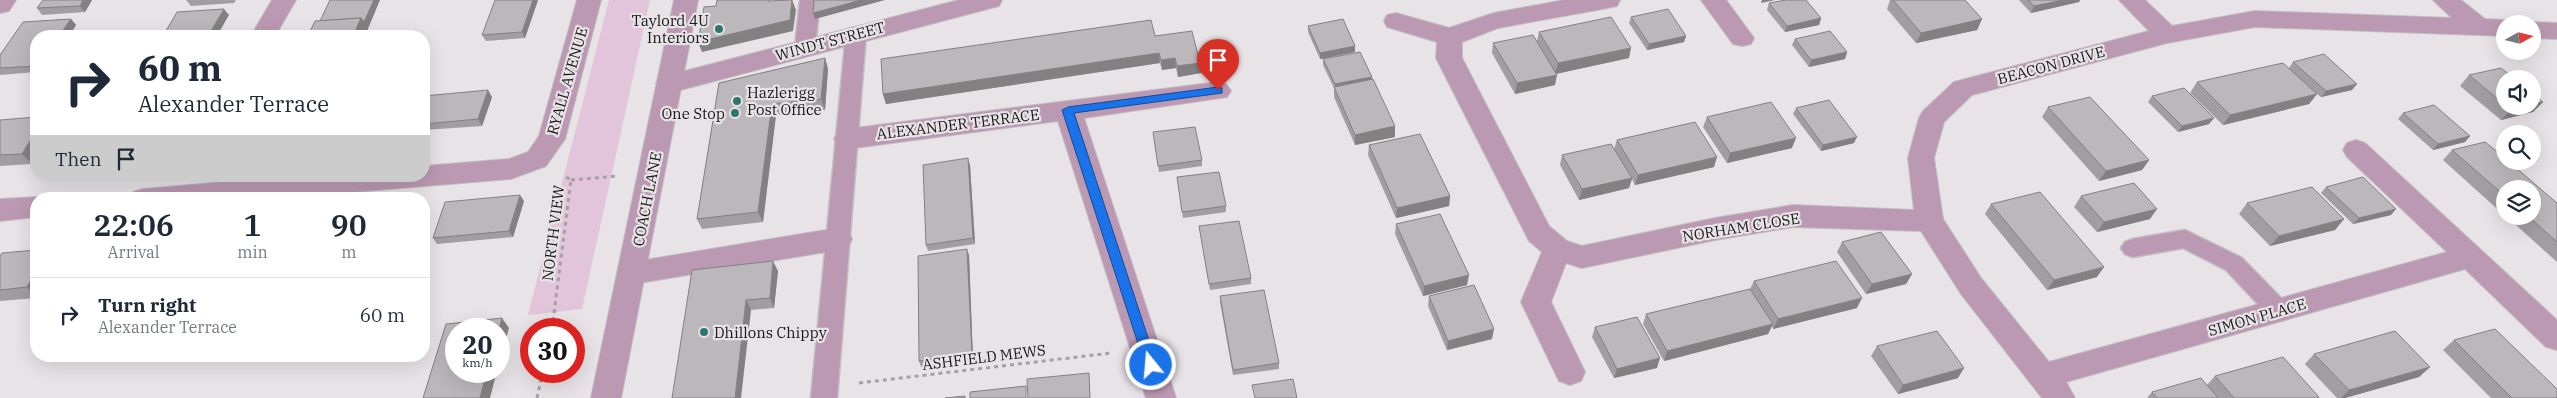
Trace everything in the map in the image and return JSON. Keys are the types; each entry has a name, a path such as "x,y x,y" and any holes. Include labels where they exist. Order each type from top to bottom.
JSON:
{"street":[{"path":"0,5 4,0"},
{"path":"267,30 284,0"},
{"name":"RYALL AVENUE","path":"537,159 552,139 589,0"},
{"name":"COACH LANE","path":"606,398 686,0"},
{"name":"WINDT STREET","path":"669,84 990,0"},
{"path":"1396,21 1450,37 1494,21 1608,0"},
{"path":"1713,0 1742,38"},
{"path":"2131,0 2167,35"},
{"path":"2445,0 2479,27"},
{"name":"BEACON DRIVE","path":"2052,387 1971,286 1929,221 1921,158 1932,118 1963,88 2167,35 2254,19 2496,28"},
{"path":"2541,30 2557,31"},
{"name":"NORHAM CLOSE","path":"1450,37 1449,58 1539,233 1557,249 1582,257 1715,229 1792,216 1929,221"},
{"name":"ALEXANDER TERRACE","path":"847,139 1218,90"},
{"path":"1068,110 1161,398"},
{"path":"2356,150 2557,338"},
{"path":"430,175 511,169 537,159"},
{"path":"163,192 180,186 277,182"},
{"path":"0,210 30,208"},
{"path":"632,273 838,239"},
{"path":"1557,249 1536,302 1570,372"},
{"name":"SIMON PLACE","path":"2052,387 2280,311 2470,257"}],"lane":[{"path":"805,47 810,0"},
{"path":"824,392 856,34"},
{"path":"2133,248 2185,239 2234,264 2280,311"}],"path":[{"name":"NORTH VIEW","path":"537,159 571,180 553,318"},
{"path":"571,180 652,173"},
{"name":"ASHFIELD MEWS","path":"824,392 1146,349"},
{"path":"537,398 540,383"}],"shaded area":[{"path":"609,0 650,0 582,309 528,315"}],"building":[{"path":"43,0 83,0 80,6 37,8"},
{"path":"330,0 374,0 364,22 361,18 320,21"},
{"path":"495,0 533,0 522,32 482,35"},
{"path":"717,0 792,0 790,20 698,42 704,7 716,6"},
{"path":"814,0 861,0 813,13"},
{"path":"1786,0 1806,0 1821,18 1787,26 1769,3"},
{"path":"1893,0 1965,0 1982,19 1921,33"},
{"path":"2028,0 2064,0 2034,6"},
{"path":"224,9 212,30 166,30 177,12"},
{"path":"1668,9 1686,36 1649,44 1631,17"},
{"path":"1611,17 1631,48 1558,63 1539,32"},
{"path":"361,18 356,30 311,30 315,21"},
{"path":"71,19 63,30 30,30 30,66 0,68 0,55 23,22"},
{"path":"1343,19 1355,46 1320,53 1308,26"},
{"path":"1151,20 1155,36 1192,31 1200,63 1177,66 1175,58 1161,60 1159,53 883,94 881,59"},
{"path":"1830,31 1847,52 1811,60 1795,39"},
{"path":"1533,35 1557,75 1517,83 1493,43"},
{"path":"1360,52 1372,77 1335,84 1323,59"},
{"path":"2324,54 2357,84 2326,91 2293,62"},
{"path":"825,58 821,99 772,104 758,212 697,219 719,83"},
{"path":"2283,63 2317,94 2230,115 2197,82"},
{"path":"2501,68 2504,70 2496,70 2496,98 2469,75"},
{"path":"1373,79 1395,126 1355,135 1334,87"},
{"path":"2184,88 2214,118 2182,126 2152,96"},
{"path":"488,90 478,119 430,123 430,95"},
{"path":"2090,97 2149,160 2106,171 2048,107"},
{"path":"1829,100 1857,137 1823,145 1796,108"},
{"path":"1771,102 1796,138 1730,153 1707,117"},
{"path":"2434,105 2470,136 2438,144 2403,113"},
{"path":"30,118 30,141 22,154 0,155 0,120"},
{"path":"1695,122 1717,157 1638,175 1617,140"},
{"path":"1195,127 1202,160 1158,166 1153,132"},
{"path":"1420,134 1450,196 1397,208 1369,145"},
{"path":"2485,142 2496,151 2496,170 2518,170 2530,180 2496,180 2496,188 2452,150"},
{"path":"1611,144 1632,178 1582,189 1562,155"},
{"path":"968,158 973,238 926,245 923,165"},
{"path":"1219,172 1226,206 1182,212 1177,177"},
{"path":"2363,177 2396,209 2359,218 2326,187"},
{"path":"2134,183 2157,209 2104,222 2081,196"},
{"path":"2312,187 2344,219 2279,236 2247,203"},
{"path":"2541,189 2557,203 2557,242 2538,225 2541,225"},
{"path":"2040,192 2104,267 2054,280 1991,204"},
{"path":"520,195 509,231 433,238 445,202"},
{"path":"1440,214 1469,275 1424,286 1396,224"},
{"path":"1239,221 1251,278 1209,284 1199,226"},
{"path":"1881,232 1912,274 1872,284 1842,242"},
{"path":"967,249 972,354 919,361 918,256"},
{"path":"30,251 30,282 27,287 0,290 0,256 2,253"},
{"path":"773,261 770,298 746,300 735,398 672,398 692,270"},
{"path":"1836,261 1862,298 1778,319 1754,281"},
{"path":"1474,285 1494,329 1448,341 1429,296"},
{"path":"1750,289 1773,324 1667,351 1646,314"},
{"path":"1264,290 1279,363 1233,370 1220,296"},
{"path":"1637,317 1660,358 1617,369 1595,327"},
{"path":"445,327 445,383 484,383 480,398 423,398"},
{"path":"2495,329 2557,389 2557,398 2512,398 2454,340"},
{"path":"1937,331 1964,368 1903,385 1877,346"},
{"path":"2395,331 2430,367 2349,390 2314,354"},
{"path":"2283,357 2319,397 2234,398 2215,376"},
{"path":"1089,373 1090,398 1028,398 1027,379"},
{"path":"2201,378 2218,398 2157,398 2152,392"},
{"path":"1293,379 1297,398 1255,398 1252,385"},
{"path":"1026,386 1026,398 970,398 970,392"},
{"path":"965,396 965,398 945,398"}],"place":[{"name":"Taylord 4U Interiors","path":"719,29"},
{"name":"Hazlerigg Post Office","path":"737,101"},
{"name":"One Stop","path":"735,113"},
{"name":"Dhillons Chippy","path":"704,332"}],"route":[{"path":"1151,365 1068,110 1218,90"}]}
